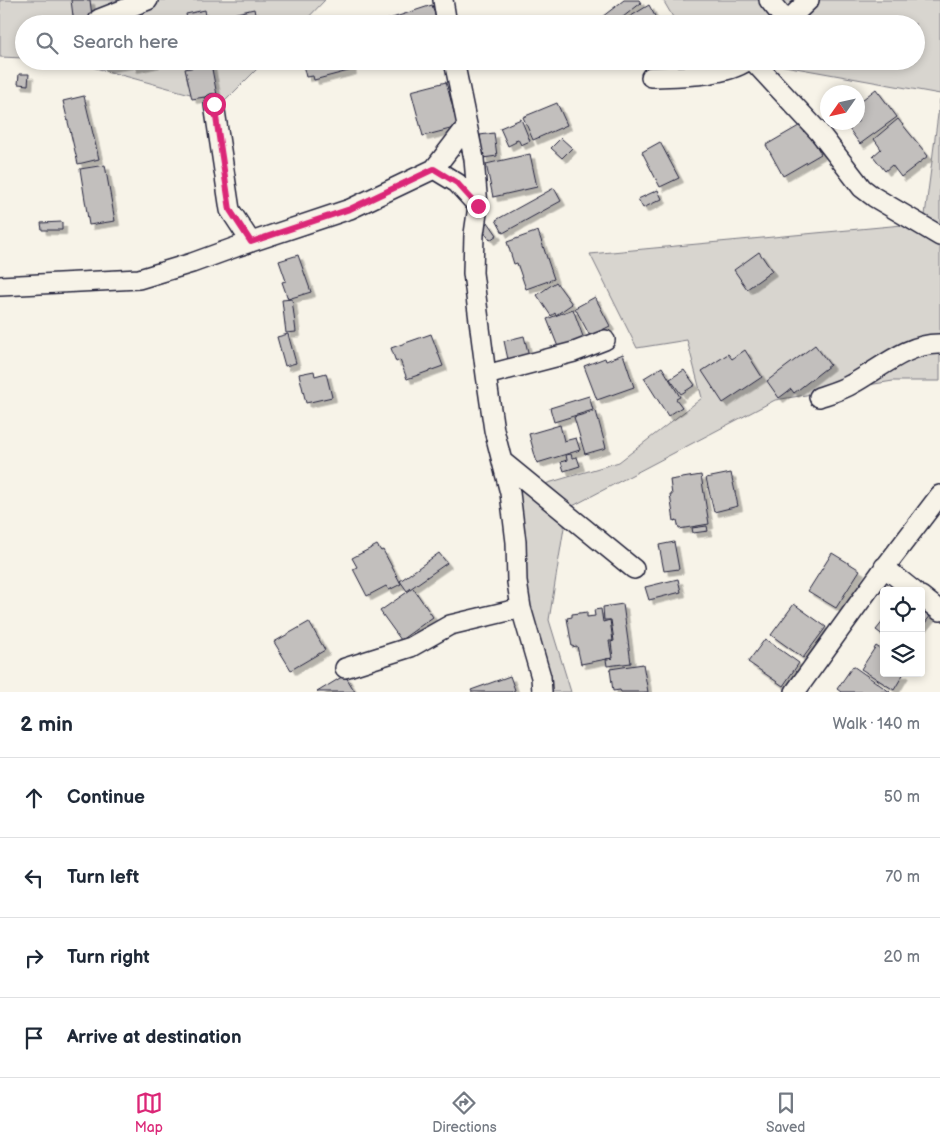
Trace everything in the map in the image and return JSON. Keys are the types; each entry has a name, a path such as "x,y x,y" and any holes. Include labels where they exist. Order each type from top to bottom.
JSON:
{"street":[{"path":"109,15 148,0"},
{"path":"443,0 446,15"},
{"path":"769,0 780,15"},
{"path":"792,15 808,0"},
{"path":"456,70 474,159 478,206 474,234 473,274 486,375 494,430 510,493 515,532 517,582 521,608 541,677 542,692"},
{"path":"650,77 730,70"},
{"path":"762,70 819,132 862,188 940,236"},
{"path":"214,104 230,210 251,242"},
{"path":"0,286 139,279 192,263 350,209 434,169 467,126"},
{"path":"434,169 457,183 478,206"},
{"path":"486,375 574,352 605,340"},
{"path":"819,397 839,391 853,384 907,351 926,343 940,344"},
{"path":"502,461 634,569"},
{"path":"795,692 884,567 940,495"},
{"path":"884,567 909,587"},
{"path":"925,599 940,611"},
{"path":"345,668 410,647 450,625 521,608"}],"shaded area":[{"path":"0,0 325,0 311,15 15,15 15,58 0,57"},
{"path":"663,0 940,0 940,94 807,70 925,70 925,15 672,15"},
{"path":"103,70 256,70 223,103"},
{"path":"940,99 940,381 893,381 775,400 567,509 549,620 571,692 542,692 511,494 619,462 702,398 687,340 637,348 590,254 924,223"}],"building":[{"path":"71,0 90,0 92,15 73,15"},
{"path":"624,0 639,0 641,3 626,15 604,15"},
{"path":"432,5 435,15 401,15"},
{"path":"649,5 654,15 633,15"},
{"path":"254,9 255,15 228,15"},
{"path":"205,10 206,15 186,15"},
{"path":"185,70 212,70 217,95 192,99"},
{"path":"304,70 352,70 314,80 313,76 306,77"},
{"path":"19,74 29,74 28,85 18,84"},
{"path":"446,82 458,127 423,136 411,91"},
{"path":"876,89 897,117 860,144 850,130 865,130 865,98"},
{"path":"84,96 99,159 78,164 63,101"},
{"path":"557,103 567,125 533,140 523,117"},
{"path":"521,119 530,141 521,145 518,139 508,146 500,128"},
{"path":"898,119 928,156 901,177 892,165 885,171 873,156 881,149 874,139"},
{"path":"804,123 821,154 783,176 766,145"},
{"path":"494,133 497,156 483,158 480,135"},
{"path":"561,138 572,148 562,158 551,148"},
{"path":"660,142 679,178 660,187 642,152"},
{"path":"530,154 537,187 493,197 486,164"},
{"path":"105,165 115,221 89,225 80,169"},
{"path":"554,188 561,201 503,233 496,220"},
{"path":"658,190 662,199 643,208 638,199"},
{"path":"62,222 62,230 42,230 41,223"},
{"path":"488,222 497,235 490,240 481,228"},
{"path":"538,231 554,279 526,289 517,263 514,264 507,242"},
{"path":"759,252 772,271 747,289 734,270"},
{"path":"298,255 311,292 288,299 282,282 286,281 279,261"},
{"path":"556,282 572,304 556,315 555,313 551,316 537,295"},
{"path":"595,297 610,326 590,336 575,308"},
{"path":"292,299 296,332 286,333 282,300"},
{"path":"573,309 585,342 560,352 547,319"},
{"path":"288,334 296,363 285,366 277,337"},
{"path":"431,334 443,366 407,379 400,360 396,362 391,348"},
{"path":"524,336 530,360 509,364 504,341"},
{"path":"815,345 830,365 794,393 791,389 779,398 767,381"},
{"path":"745,350 762,377 723,403 702,371 728,354 732,359"},
{"path":"623,354 634,387 597,400 584,366 605,358 606,361"},
{"path":"662,367 680,397 676,399 682,407 668,416 644,378"},
{"path":"684,370 695,385 681,394 670,379"},
{"path":"314,371 315,376 326,373 332,397 306,403 299,374"},
{"path":"589,396 593,410 554,422 550,408"},
{"path":"596,411 606,448 585,454 574,417"},
{"path":"560,425 564,441 576,438 580,450 537,463 529,434"},
{"path":"571,454 572,458 577,457 580,466 564,471 561,462 567,460 566,455"},
{"path":"731,473 738,506 714,512 706,478"},
{"path":"701,475 709,524 679,529 677,520 674,521 670,480"},
{"path":"707,526 708,531 693,533 692,528"},
{"path":"674,542 679,569 664,571 659,545"},
{"path":"377,545 381,551 383,550 401,584 389,590 386,586 367,596 353,569 357,567 352,558"},
{"path":"439,553 447,563 407,591 400,581"},
{"path":"832,553 860,570 836,608 808,591"},
{"path":"678,579 681,592 649,600 645,587"},
{"path":"413,588 433,617 401,640 380,611"},
{"path":"623,604 631,663 607,666 606,659 613,658 611,642 614,641 611,620 604,620 603,607"},
{"path":"794,604 826,627 803,658 771,635"},
{"path":"601,609 603,622 610,620 613,641 609,641 612,658 581,664 577,646 572,647 567,618 572,617 572,614 587,612 587,617 595,616 594,610"},
{"path":"925,610 931,615 925,623"},
{"path":"309,622 325,650 291,670 274,642"},
{"path":"880,625 880,633 876,630"},
{"path":"765,639 799,663 783,686 748,662"},
{"path":"876,646 880,648 880,677 902,677 894,690 861,669"},
{"path":"643,664 648,692 613,691 610,669"},
{"path":"853,666 890,692 841,692 837,689"},
{"path":"345,675 355,692 317,692"},
{"path":"510,676 515,690 511,692 472,692 471,690"}],"route":[{"path":"214,104 230,210 251,242 350,209 434,169 457,183 478,206"}]}
